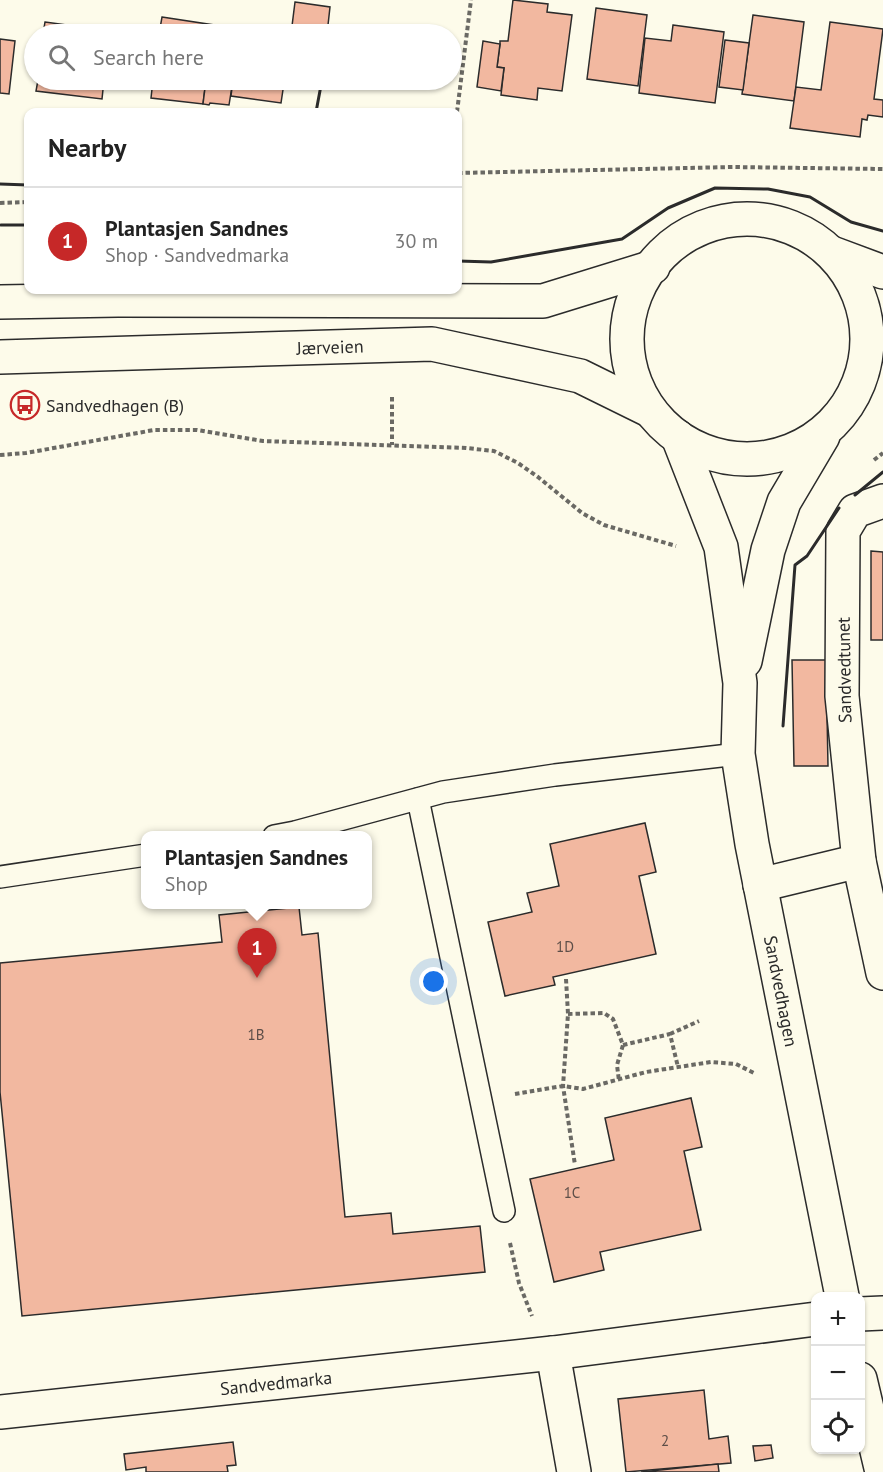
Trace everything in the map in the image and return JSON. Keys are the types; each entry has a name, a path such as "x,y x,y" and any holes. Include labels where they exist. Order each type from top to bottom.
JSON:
{"street":[{"path":"823,436 783,455 742,460 706,453 678,437 649,410 633,380 626,345 631,304 653,267 679,238 717,221 758,218 798,229 832,253 883,272"},
{"path":"832,253 856,286 867,326 865,367 848,406"},
{"path":"0,302 543,301 653,267"},
{"name":"Jærveien","path":"0,357 432,344 580,376 649,410"},
{"path":"848,406 883,390"},
{"name":"Sandvedhagen","path":"740,683 771,540 784,502 823,436 848,406"},
{"name":"Sandvedhagen","path":"678,437 721,547 740,683 738,754 760,885 841,1292"},
{"name":"Sandvedtunet","path":"883,501 855,512 843,531 842,696 859,861 883,973"},
{"path":"760,885 859,861"},
{"path":"865,1314 883,1313"},
{"name":"Sandvedmarka","path":"0,1412 553,1353 811,1320"},
{"path":"553,1353 574,1472"},
{"path":"865,1397 882,1472"}],"lane":[{"path":"299,831 444,792 738,754"},
{"path":"418,799 504,1211"},
{"path":"0,877 141,856"}],"path":[{"path":"462,72 471,0"},
{"path":"458,108 460,90"},
{"path":"462,173 733,167 883,169"},
{"path":"0,203 24,202"},
{"path":"392,397 392,445"},
{"path":"0,455 26,453 154,430 197,430 263,441 494,451 525,467 582,513 604,525 684,548"},
{"path":"566,979 568,1014 563,1086 575,1165"},
{"path":"568,1014 604,1013 613,1019 623,1045 616,1065 619,1081"},
{"path":"623,1045 670,1034 699,1020"},
{"path":"670,1034 678,1067"},
{"path":"508,1095 563,1086 584,1089 646,1072 711,1062 736,1064 759,1076"}],"building":[{"path":"513,0 548,4 547,12 572,15 562,91 538,88 537,100 501,95 504,68 497,67 500,41 508,41"},
{"path":"295,2 330,7 328,24 292,24"},
{"path":"596,8 647,15 638,86 587,79"},
{"path":"753,15 804,22 794,101 742,94"},
{"path":"162,17 208,24 161,24"},
{"path":"830,22 883,29 874,99 883,100 883,117 868,115 867,120 862,119 860,137 790,128 796,87 821,90"},
{"path":"673,25 724,32 715,103 639,93 645,38 671,41"},
{"path":"0,39 15,41 9,94 0,93"},
{"path":"725,40 749,43 743,90 719,87"},
{"path":"483,41 500,44 497,67 504,68 501,91 477,87"},
{"path":"36,90 103,90 102,99"},
{"path":"152,90 205,90 203,104 151,98"},
{"path":"205,90 231,90 229,105 203,104"},
{"path":"232,90 283,90 281,103 231,96"},
{"path":"871,551 883,552 883,640 871,640"},
{"path":"792,660 826,660 828,766 794,766"},
{"path":"645,823 656,872 639,876 656,954 553,977 555,985 505,996 488,922 532,912 527,893 559,886 550,844"},
{"path":"299,909 302,935 318,933 345,1217 391,1213 393,1234 480,1226 485,1272 22,1316 0,1092 0,963 222,942 219,915"},
{"path":"691,1098 702,1147 684,1151 701,1230 600,1252 604,1270 554,1282 530,1179 614,1160 605,1118"},
{"path":"704,1390 709,1439 728,1436 731,1463 626,1472 618,1399"},
{"path":"233,1442 236,1465 227,1466 228,1472 146,1472 146,1467 126,1470 124,1454"},
{"path":"771,1445 773,1458 755,1461 753,1446"},
{"path":"718,1464 719,1472 641,1472"}],"wall":[{"path":"317,108 320,90"},
{"path":"0,184 24,185"},
{"path":"462,261 491,262 622,239 668,208 715,188 768,189 810,197 851,222 883,231"},
{"path":"1,225 24,225"},
{"path":"855,495 883,472"},
{"path":"783,726 795,565 807,556 839,508"}],"place":[{"name":"Sandvedhagen (B)","path":"25,405"},
{"name":"Plantasjen Sandnes","path":"257,978"}]}
